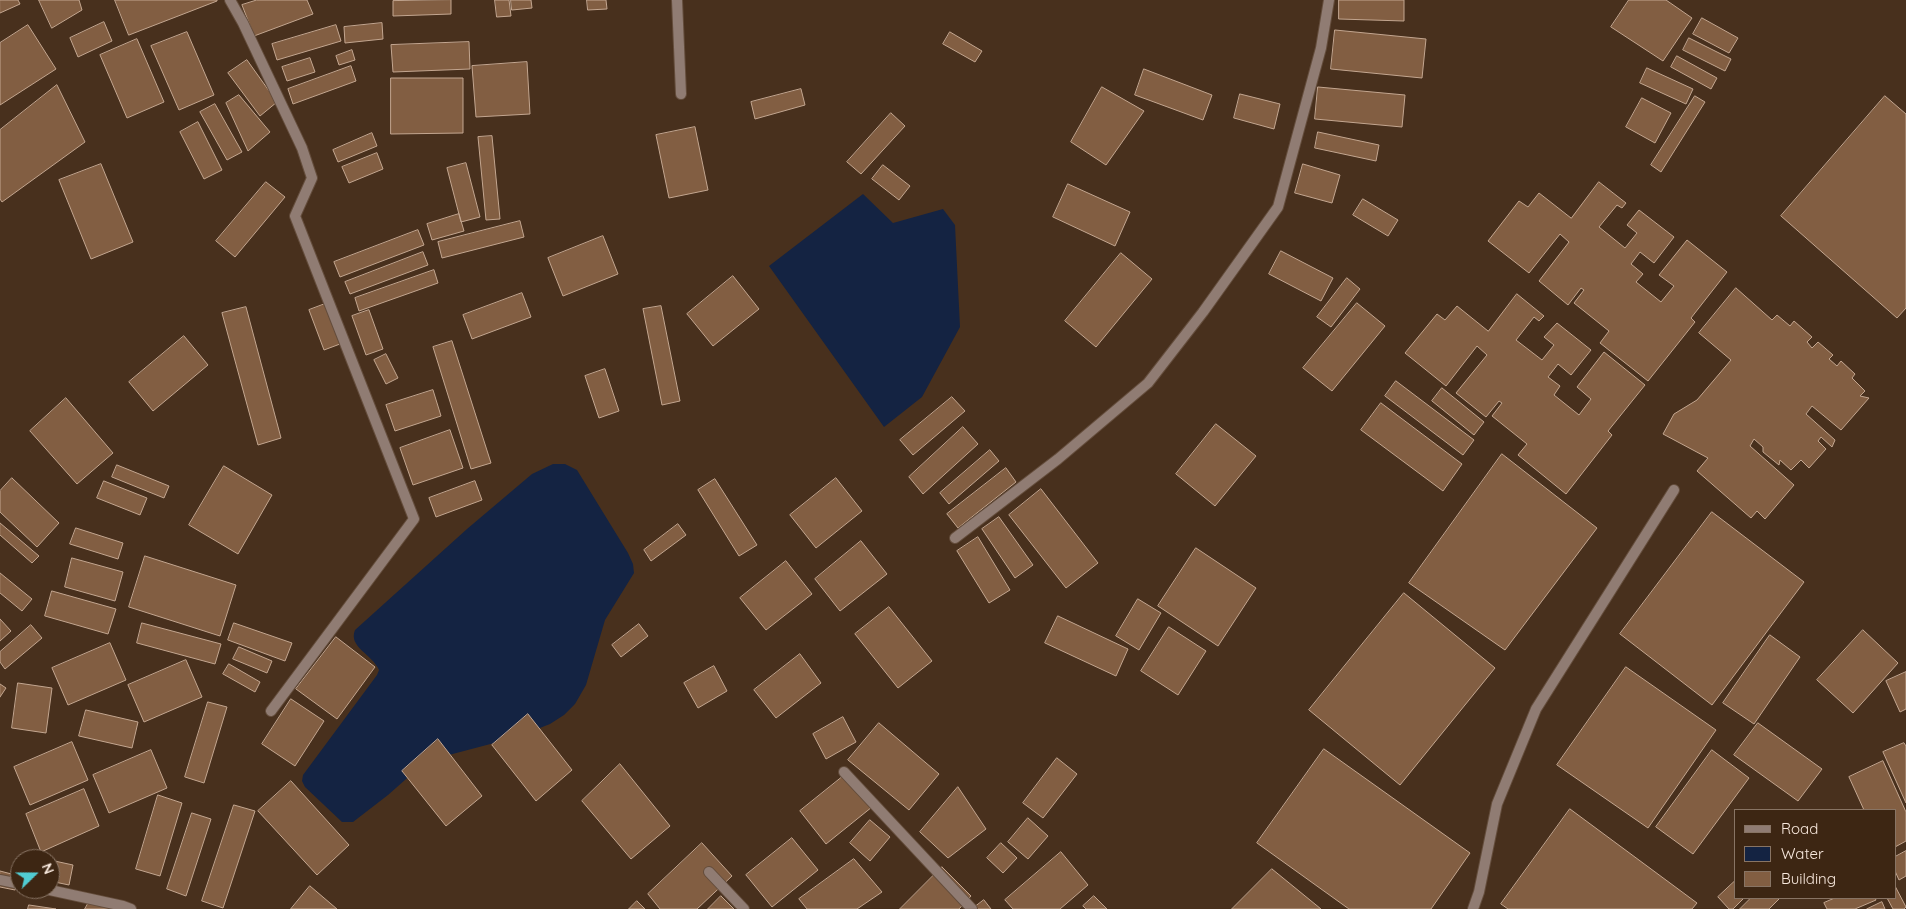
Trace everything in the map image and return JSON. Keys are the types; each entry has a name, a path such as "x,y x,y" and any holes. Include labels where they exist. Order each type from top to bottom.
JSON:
{"street":[{"path":"230,0 243,23 302,148 312,178 295,216 414,519 271,711"},
{"path":"677,0 682,94"},
{"path":"955,538 1058,459 1148,383 1203,312 1278,207 1321,48 1329,0"},
{"path":"1473,909 1479,892 1497,804 1536,709 1674,490"},
{"path":"844,772 972,909"},
{"path":"709,872 744,909"},
{"path":"60,892 131,909"}],"water":[{"path":"863,194 893,223 943,209 955,225 960,327 922,397 884,427 769,266"},
{"path":"553,464 565,464 577,470 628,553 633,564 634,573 605,620 586,685 575,704 564,715 550,724 517,737 445,756 414,772 353,822 342,822 305,787 302,781 303,775 379,670 376,664 355,641 355,630 467,529 532,474"}],"building":[{"path":"0,0 18,0 20,4 0,13"},
{"path":"39,0 79,0 82,10 52,28"},
{"path":"115,0 217,0 217,1 129,35"},
{"path":"257,0 307,0 313,14 254,36 242,5"},
{"path":"451,0 451,14 393,16 393,1"},
{"path":"495,0 509,0 511,16 497,17"},
{"path":"511,0 531,0 532,8 512,10"},
{"path":"587,0 606,0 607,9 588,10"},
{"path":"1339,0 1404,0 1404,21 1339,19"},
{"path":"1629,0 1666,0 1692,18 1663,61 1611,27"},
{"path":"1702,18 1738,38 1729,53 1693,34"},
{"path":"104,22 112,41 78,57 70,38"},
{"path":"382,23 383,39 345,43 344,27"},
{"path":"28,25 56,69 0,105 0,43"},
{"path":"336,25 341,41 277,60 272,44"},
{"path":"1335,30 1426,39 1422,78 1331,69"},
{"path":"187,32 214,95 179,110 151,46"},
{"path":"950,32 982,51 975,62 943,44"},
{"path":"1689,38 1731,59 1725,71 1683,50"},
{"path":"137,39 164,102 127,118 100,55"},
{"path":"469,42 470,69 393,72 391,45"},
{"path":"352,50 355,60 339,65 336,56"},
{"path":"1677,56 1717,78 1711,89 1671,67"},
{"path":"310,58 315,72 287,81 282,67"},
{"path":"247,60 277,102 260,116 228,73"},
{"path":"527,62 530,114 476,117 472,66"},
{"path":"351,66 356,81 293,104 288,89"},
{"path":"1647,68 1693,89 1686,104 1640,83"},
{"path":"1144,69 1212,95 1203,120 1135,95"},
{"path":"391,78 463,78 463,133 391,134"},
{"path":"57,85 85,142 2,202 0,199 0,130"},
{"path":"1102,87 1144,111 1106,165 1071,142"},
{"path":"1318,87 1405,95 1402,127 1315,119"},
{"path":"801,89 805,105 755,119 751,102"},
{"path":"1240,94 1280,104 1274,129 1234,118"},
{"path":"239,95 270,132 248,151 226,103"},
{"path":"1695,96 1705,102 1661,172 1651,165"},
{"path":"1885,96 1906,114 1906,308 1897,318 1781,216"},
{"path":"1642,98 1671,113 1655,143 1626,127"},
{"path":"215,104 242,152 227,160 200,112"},
{"path":"891,113 905,126 861,174 847,162"},
{"path":"198,122 222,170 204,179 180,132"},
{"path":"695,127 708,190 669,198 656,135"},
{"path":"1318,132 1379,145 1376,161 1315,148"},
{"path":"372,133 377,146 338,162 333,150"},
{"path":"492,136 500,219 486,220 478,137"},
{"path":"377,153 383,169 349,183 342,167"},
{"path":"466,163 480,217 461,222 447,168"},
{"path":"101,164 133,242 91,259 59,180"},
{"path":"1303,164 1340,175 1332,203 1295,193"},
{"path":"883,165 910,186 899,200 872,179"},
{"path":"266,182 285,197 235,257 216,241"},
{"path":"1599,182 1626,203 1622,208 1617,205 1599,227 1625,248 1637,233 1627,225 1639,210 1674,237 1654,263 1640,252 1631,264 1643,274 1636,282 1661,302 1674,286 1659,275 1687,240 1727,272 1691,318 1695,322 1648,381 1600,343 1609,331 1574,303 1584,290 1581,288 1568,305 1539,281 1569,242 1560,234 1529,273 1488,241 1519,201 1528,207 1539,193 1571,218"},
{"path":"1068,184 1130,212 1115,246 1053,217"},
{"path":"1363,199 1398,220 1388,236 1353,215"},
{"path":"459,214 464,231 432,240 427,224"},
{"path":"520,221 524,237 442,258 438,242"},
{"path":"418,230 424,245 340,277 334,262"},
{"path":"603,236 618,274 563,296 548,258"},
{"path":"1281,251 1333,278 1321,301 1269,274"},
{"path":"423,252 428,265 350,294 345,282"},
{"path":"1121,253 1152,279 1096,347 1065,321"},
{"path":"434,270 438,283 359,311 355,298"},
{"path":"733,276 759,309 713,346 687,314"},
{"path":"1347,278 1360,289 1331,327 1317,317"},
{"path":"1736,288 1772,320 1777,315 1790,326 1794,321 1812,337 1807,342 1812,348 1818,342 1833,355 1829,359 1837,366 1841,361 1855,374 1852,378 1865,391 1860,396 1869,398 1841,430 1812,406 1806,414 1835,440 1832,447 1821,437 1818,441 1826,449 1809,468 1801,460 1791,470 1780,460 1779,465 1763,452 1763,447 1754,439 1750,446 1794,485 1765,519 1757,511 1751,518 1697,471 1708,458 1663,434 1674,414 1697,400 1731,360 1699,333"},
{"path":"522,293 531,317 472,339 463,315"},
{"path":"1517,294 1544,316 1539,321 1534,317 1516,340 1542,360 1554,345 1544,337 1557,323 1591,350 1571,375 1558,364 1548,377 1560,386 1554,395 1579,415 1591,399 1577,387 1604,352 1645,385 1608,431 1612,435 1566,494 1518,455 1527,444 1492,416 1502,403 1499,401 1486,417 1456,393 1487,355 1477,346 1446,386 1405,353 1437,314 1445,320 1457,306 1488,331"},
{"path":"333,301 348,341 324,350 309,310"},
{"path":"1357,303 1385,326 1332,391 1303,368"},
{"path":"661,306 680,401 662,405 643,309"},
{"path":"246,307 281,438 258,445 222,313"},
{"path":"369,310 383,349 366,355 352,316"},
{"path":"184,336 208,365 153,411 129,382"},
{"path":"452,341 491,463 471,469 433,347"},
{"path":"386,354 398,378 386,384 374,360"},
{"path":"605,369 619,411 599,418 585,376"},
{"path":"1396,381 1474,440 1463,455 1385,396"},
{"path":"1442,388 1484,422 1474,435 1432,401"},
{"path":"433,390 441,416 395,431 386,405"},
{"path":"952,397 965,411 913,455 900,440"},
{"path":"66,398 113,453 77,484 30,431"},
{"path":"1381,403 1462,464 1443,491 1361,430"},
{"path":"1216,424 1256,456 1215,506 1176,474"},
{"path":"963,427 978,444 923,494 909,477"},
{"path":"450,430 463,468 413,485 400,448"},
{"path":"990,450 999,461 949,504 940,493"},
{"path":"1502,454 1597,528 1505,650 1409,583"},
{"path":"117,465 169,486 164,498 112,477"},
{"path":"224,466 272,495 238,554 189,525"},
{"path":"1006,468 1016,482 958,528 947,514"},
{"path":"12,478 59,523 37,547 0,512 0,491"},
{"path":"836,478 862,511 816,548 790,515"},
{"path":"715,479 757,545 739,556 698,490"},
{"path":"104,481 147,498 140,515 97,498"},
{"path":"475,481 482,500 436,517 429,498"},
{"path":"1041,489 1098,563 1066,588 1009,515"},
{"path":"1712,512 1804,582 1712,705 1620,634"},
{"path":"999,517 1033,565 1015,578 982,529"},
{"path":"0,523 39,556 32,563 0,535"},
{"path":"678,524 686,535 651,561 644,550"},
{"path":"76,528 123,543 118,559 70,544"},
{"path":"978,537 1010,590 989,603 957,551"},
{"path":"861,541 887,574 840,611 815,579"},
{"path":"1196,548 1256,588 1218,646 1158,606"},
{"path":"145,556 236,585 220,636 129,607"},
{"path":"72,558 123,572 115,601 65,587"},
{"path":"786,561 812,594 766,630 740,598"},
{"path":"0,573 32,599 22,611 0,593"},
{"path":"52,591 116,609 108,634 45,616"},
{"path":"1404,593 1495,668 1400,785 1309,710"},
{"path":"1138,599 1161,613 1139,650 1116,636"},
{"path":"889,607 932,661 898,688 855,634"},
{"path":"1058,616 1128,649 1116,676 1045,643"},
{"path":"0,619 11,631 0,641"},
{"path":"142,623 221,644 215,664 137,643"},
{"path":"234,623 292,643 285,661 228,640"},
{"path":"639,624 648,636 621,657 612,645"},
{"path":"31,625 42,638 5,669 0,662 0,652"},
{"path":"1169,627 1206,651 1178,695 1141,671"},
{"path":"1863,630 1898,663 1853,713 1817,680"},
{"path":"1770,635 1800,657 1754,724 1723,703"},
{"path":"336,637 375,667 337,719 296,689"},
{"path":"110,643 126,680 68,705 52,668"},
{"path":"239,647 272,661 267,673 233,659"},
{"path":"800,654 821,683 776,718 754,690"},
{"path":"186,660 202,697 144,722 128,685"},
{"path":"229,664 260,682 255,692 223,674"},
{"path":"714,666 727,691 698,708 684,683"},
{"path":"1626,667 1716,730 1648,828 1557,765"},
{"path":"1906,672 1906,709 1900,712 1886,681"},
{"path":"18,683 52,688 46,733 12,728"},
{"path":"0,684 6,688 0,697"},
{"path":"291,699 324,721 295,766 262,744"},
{"path":"208,702 227,707 204,783 185,777"},
{"path":"86,710 138,722 132,748 79,736"},
{"path":"528,714 572,770 536,801 492,745"},
{"path":"843,717 856,742 826,759 813,734"},
{"path":"879,723 939,774 909,810 848,760"},
{"path":"1758,723 1822,769 1798,801 1734,755"},
{"path":"438,739 482,796 446,826 402,771"},
{"path":"72,742 88,780 30,805 14,767"},
{"path":"1904,743 1906,746 1906,803 1883,752"},
{"path":"1324,749 1470,853 1431,909 1349,909 1257,843"},
{"path":"151,750 167,788 109,813 93,775"},
{"path":"1712,750 1749,778 1693,854 1656,827"},
{"path":"1057,758 1077,774 1043,818 1023,803"},
{"path":"1883,761 1906,812 1906,841 1896,846 1896,809 1864,809 1849,777"},
{"path":"620,764 670,826 631,859 582,801"},
{"path":"846,774 872,807 826,844 800,811"},
{"path":"291,781 349,845 317,875 258,811"},
{"path":"958,787 986,829 948,858 920,832"},
{"path":"84,789 99,826 48,849 40,849 26,814"},
{"path":"158,795 182,803 160,876 136,869"},
{"path":"234,805 255,811 223,908 202,901"},
{"path":"1570,809 1697,903 1692,909 1508,909 1501,904"},
{"path":"192,813 211,819 186,896 167,889"},
{"path":"1028,818 1048,836 1028,859 1008,842"},
{"path":"870,820 890,837 870,861 850,843"},
{"path":"792,838 818,870 772,907 746,875"},
{"path":"702,843 732,876 697,909 660,909 648,894"},
{"path":"1001,843 1017,858 1003,873 987,858"},
{"path":"1906,851 1906,876 1899,880 1896,873 1896,856"},
{"path":"1061,852 1088,885 1060,909 1013,909 1005,900"},
{"path":"854,859 882,892 857,909 807,909 799,899"},
{"path":"60,862 73,865 69,885 60,883"},
{"path":"942,867 971,896 959,909 900,909"},
{"path":"1272,869 1321,909 1232,909"},
{"path":"0,871 10,874 10,889 0,887"},
{"path":"1734,882 1734,899 1743,899 1733,909 1729,909 1718,897"},
{"path":"310,886 337,909 291,909"},
{"path":"1896,888 1906,907 1904,909 1893,909 1888,899 1896,899"},
{"path":"93,895 117,909 85,909"},
{"path":"721,896 734,909 708,909"},
{"path":"1094,896 1107,909 1086,909 1083,906"},
{"path":"1750,899 1779,899 1769,909 1740,909"},
{"path":"1833,899 1876,900 1855,909 1827,909 1824,903"},
{"path":"984,900 991,909 972,909"},
{"path":"637,901 645,909 629,909"},
{"path":"1882,902 1885,909 1867,909"},
{"path":"29,905 56,909 28,909"}]}
